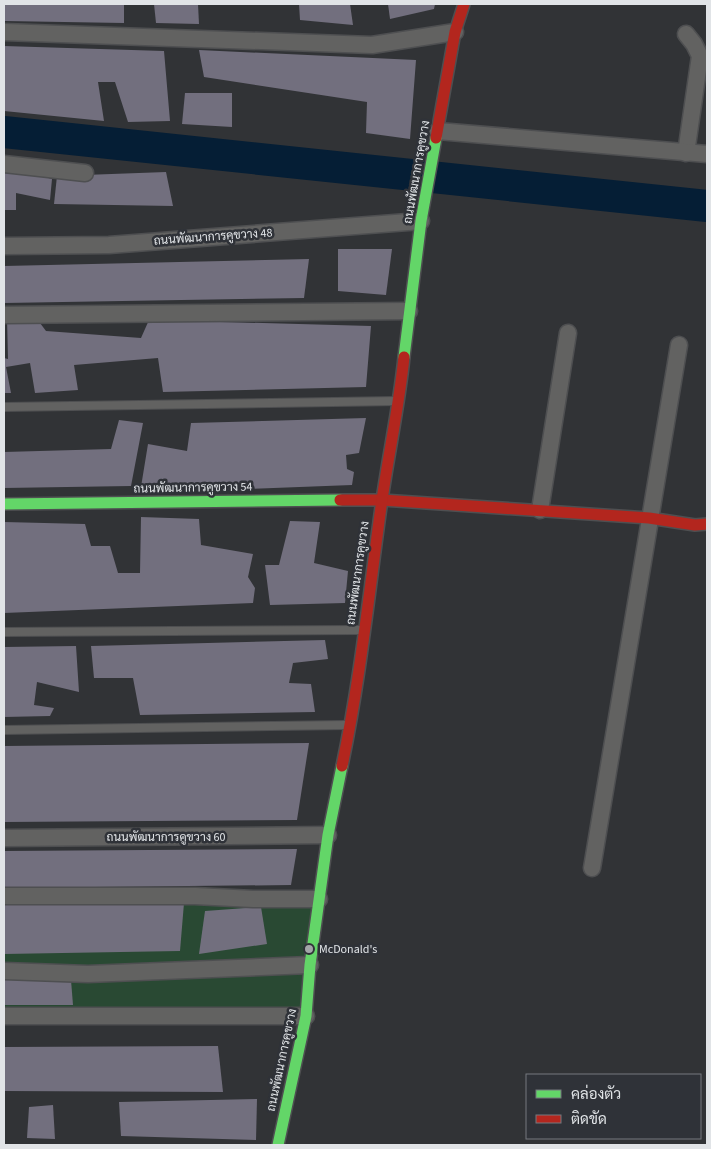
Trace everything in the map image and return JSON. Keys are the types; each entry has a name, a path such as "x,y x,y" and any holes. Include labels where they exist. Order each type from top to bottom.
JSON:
{"main road":[{"name":"ถนนพัฒนาการคูขวาง","path":"278,1145 306,1016 310,965 328,836 351,725 382,500 400,401 409,311 422,221 455,32 464,4"},
{"name":"ถนนพัฒนาการคูขวาง 54","path":"4,504 382,500 649,518 695,525 707,524"}],"street":[{"path":"4,32 372,45 455,32"},
{"path":"686,34 700,56 686,153"},
{"path":"438,133 707,154"},
{"path":"4,164 85,174"},
{"name":"ถนนพัฒนาการคูขวาง 48","path":"4,246 109,245 422,221"},
{"path":"4,315 409,311"},
{"path":"540,510 568,333"},
{"path":"592,868 679,345"},
{"name":"ถนนพัฒนาการคูขวาง 60","path":"4,838 328,836"},
{"path":"4,896 195,896 253,899 319,899"},
{"path":"4,971 88,974 310,965"},
{"path":"4,1016 306,1016"}],"lane":[{"path":"4,407 400,401"},
{"path":"4,632 363,630"},
{"path":"4,730 351,725"}],"green space":[{"path":"4,892 319,899 306,1016 4,1016"}],"building":[{"path":"4,4 124,4 124,23 4,21"},
{"path":"154,4 198,4 199,24 156,23"},
{"path":"299,4 350,4 353,25 300,20"},
{"path":"388,4 435,4 434,9 390,19"},
{"path":"4,46 164,51 170,121 128,122 115,82 98,82 104,121 4,111"},
{"path":"199,50 416,60 410,139 366,133 367,102 204,77"},
{"path":"185,93 232,93 232,127 182,124"},
{"path":"4,166 52,179 50,200 16,193 16,210 4,210"},
{"path":"166,172 173,206 54,204 57,176"},
{"path":"338,249 392,249 386,295 338,291"},
{"path":"309,259 304,298 4,303 4,266"},
{"path":"7,318 40,323 46,331 141,338 149,320 371,326 366,387 163,392 158,358 74,365 78,390 35,393 30,363 6,367 11,393 4,393 4,358 8,359"},
{"path":"366,418 359,453 346,455 347,469 354,472 352,485 140,493 148,444 187,451 191,423"},
{"path":"119,420 143,423 131,486 4,488 4,452 111,449"},
{"path":"141,517 199,519 201,545 253,554 248,577 255,588 253,603 4,613 4,522 85,524 91,546 110,546 118,573 140,573"},
{"path":"290,521 320,522 314,563 348,571 345,603 270,605 265,565 279,565"},
{"path":"325,640 328,659 293,663 289,683 311,684 315,712 140,715 133,678 94,678 91,646"},
{"path":"76,646 79,692 37,682 34,705 54,708 50,716 4,717 4,647"},
{"path":"309,743 297,820 4,822 4,746"},
{"path":"297,849 291,885 4,888 4,851"},
{"path":"184,903 180,951 4,954 4,904"},
{"path":"261,907 267,944 199,954 205,911"},
{"path":"4,979 71,980 73,1005 4,1005"},
{"path":"218,1046 223,1092 4,1091 4,1047"},
{"path":"257,1099 256,1140 121,1136 119,1102"},
{"path":"53,1105 55,1139 27,1138 29,1107"}],"waterway":[{"path":"4,132 707,206"}],"traffic: fast":[{"path":"404,357 421,221 436,138"},
{"path":"4,504 340,500"},
{"path":"278,1145 306,1016 310,965 328,835 342,766"}],"traffic: jam":[{"path":"436,138 455,32 464,4"},
{"path":"342,766 359,669 404,357"},
{"path":"340,500 382,500 649,518 695,525 707,524"}],"place":[{"name":"McDonald's","path":"309,949"}]}
